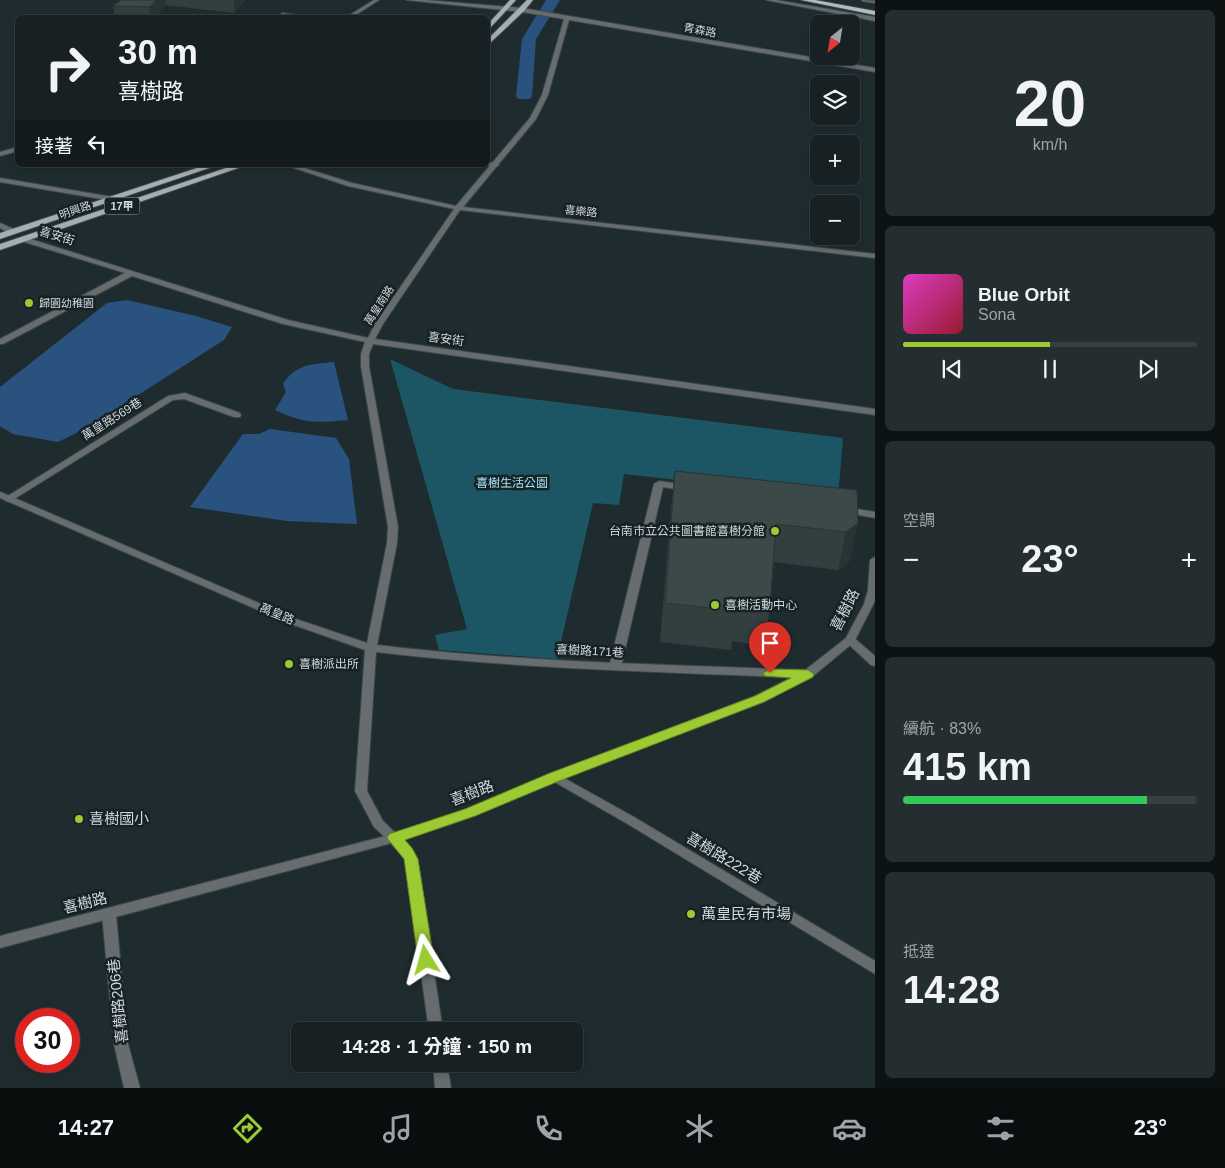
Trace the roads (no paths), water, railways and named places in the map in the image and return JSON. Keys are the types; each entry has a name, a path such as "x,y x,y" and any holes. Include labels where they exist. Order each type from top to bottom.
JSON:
{"highway":[{"path":"804,0 875,13"},
{"path":"842,0 875,6"}],"main road":[{"path":"490,25 507,9 513,0"},
{"path":"490,40 530,0"},
{"name":"明興路","path":"0,236 208,167"},
{"name":"明興路","path":"0,247 237,167"}],"street":[{"path":"352,15 377,0"},
{"name":"青森路","path":"408,0 522,10 875,70"},
{"path":"768,0 875,19"},
{"path":"864,0 875,2"},
{"name":"萬皇南路","path":"371,648 392,543 393,527 365,366 370,341 379,324 458,208 533,119 545,96 567,18"},
{"path":"0,154 15,150"},
{"path":"490,164 496,165"},
{"name":"喜樂路","path":"294,167 350,185 458,208 875,256"},
{"path":"0,180 113,199"},
{"path":"0,225 13,232"},
{"name":"喜安街","path":"24,239 286,322 370,341 875,412"},
{"path":"0,342 131,273"},
{"name":"萬皇路569巷","path":"4,497 171,398 185,396 236,415"},
{"path":"615,667 659,484 698,489"},
{"name":"萬皇路","path":"4,497 292,621 371,648"},
{"path":"836,509 875,515"},
{"name":"喜樹路","path":"0,942 394,838 470,813 554,777 760,699 808,674 850,640 869,604 875,579 875,560"},
{"path":"850,640 875,662"},
{"path":"371,648 361,791 378,824 407,852 414,872 435,1022"},
{"name":"喜樹路171巷","path":"371,648 430,655 615,667 808,674"},
{"name":"喜樹路222巷","path":"554,777 630,820 875,968"},
{"name":"喜樹路206巷","path":"108,914 121,1044 132,1088"},
{"path":"441,1072 443,1088"}],"waterway":[{"path":"524,96 529,39 553,0"}],"place":[{"name":"歸園幼稚園","path":"29,303"},
{"name":"台南市立公共圖書館喜樹分館","path":"775,531"},
{"name":"喜樹活動中心","path":"715,605"},
{"name":"喜樹派出所","path":"289,664"},
{"name":"喜樹國小","path":"79,819"},
{"name":"萬皇民有市場","path":"691,914"}],"park label":[{"name":"喜樹生活公園","path":"512,483"}]}
